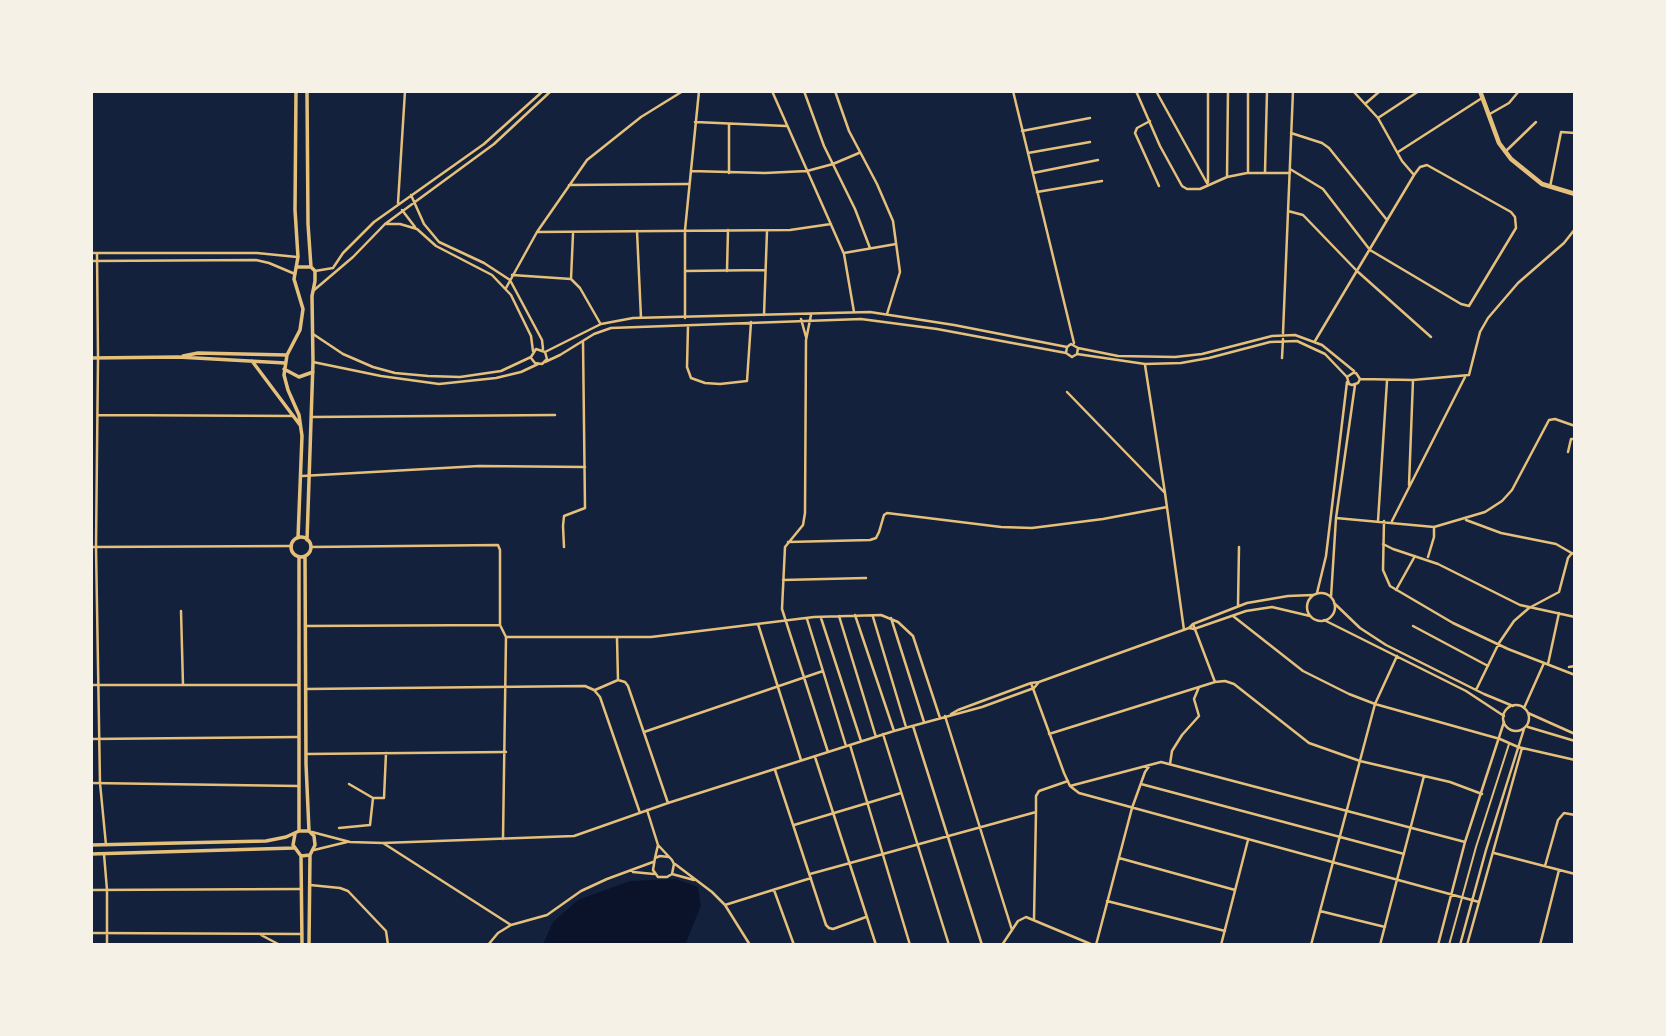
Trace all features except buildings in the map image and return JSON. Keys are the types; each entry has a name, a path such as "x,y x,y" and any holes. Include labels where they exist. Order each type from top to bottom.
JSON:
{"main road":[{"path":"1480,91 1499,143 1506,152 1528,174 1550,187 1575,194"}],"street":[{"path":"296,91 295,210 298,257 295,274 303,309 300,330 284,366 284,381 302,426 298,538 292,546 293,554 305,556"},
{"path":"307,91 313,269 313,372 307,540 311,547"},
{"path":"398,203 405,91"},
{"path":"296,267 333,268 352,244 398,203 484,144 543,91"},
{"path":"313,291 353,257 384,224 494,144 551,91"},
{"path":"506,288 537,232 587,160 641,117 683,91"},
{"path":"685,318 685,230 699,91"},
{"path":"772,91 844,254 855,312"},
{"path":"804,91 819,135 855,209 870,248"},
{"path":"835,91 842,114 892,216 900,272 887,314"},
{"path":"1015,91 1074,344 1078,348 1130,357 1175,357 1202,354 1283,334 1295,335 1315,341 1340,358 1360,379"},
{"path":"1136,91 1182,186 1194,190 1227,177 1290,171 1323,189 1370,250 1461,304 1472,304 1516,228 1515,217 1511,212 1427,165 1420,167 1414,175 1370,250 1315,341"},
{"path":"1156,91 1208,185"},
{"path":"1208,91 1208,185"},
{"path":"1227,177 1228,91"},
{"path":"1248,91 1248,173"},
{"path":"1265,172 1267,91"},
{"path":"1282,358 1293,91"},
{"path":"1353,91 1378,118 1414,175"},
{"path":"1365,104 1380,91"},
{"path":"1378,118 1419,91"},
{"path":"1488,116 1509,103 1519,91"},
{"path":"1398,152 1482,98"},
{"path":"1023,131 1090,118"},
{"path":"695,121 787,126"},
{"path":"1150,121 1137,128 1135,133 1159,186"},
{"path":"1506,152 1536,122"},
{"path":"729,123 729,173"},
{"path":"1550,187 1562,132 1575,133"},
{"path":"1291,133 1329,148 1387,220"},
{"path":"1028,153 1090,142"},
{"path":"691,172 807,171 833,164 860,152"},
{"path":"1033,173 1098,160"},
{"path":"1037,192 1102,181"},
{"path":"569,185 689,184"},
{"path":"411,195 424,223 439,242 484,263 510,281 541,340 545,362"},
{"path":"313,334 354,360 395,373 460,377 501,371 531,357 533,351 527,327 506,288 481,268 436,246 417,229 402,210"},
{"path":"1288,211 1303,215 1357,271 1431,337"},
{"path":"384,224 400,224 417,229"},
{"path":"537,232 807,229 831,224"},
{"path":"1391,522 1465,377 1473,370 1480,332 1488,318 1518,283 1564,243 1575,229"},
{"path":"727,271 728,230"},
{"path":"764,316 767,230"},
{"path":"637,231 640,318"},
{"path":"573,233 572,279 601,324"},
{"path":"844,254 896,244"},
{"path":"91,253 257,253 298,257"},
{"path":"97,253 98,415 93,545 100,783 106,845"},
{"path":"91,261 256,260 295,274"},
{"path":"685,271 766,270"},
{"path":"512,275 572,279"},
{"path":"533,351 544,351 601,324 640,318 855,312 887,314 1067,347 1074,344"},
{"path":"800,314 806,340"},
{"path":"811,314 806,340 805,513 803,525 785,547 782,609 828,752"},
{"path":"313,362 400,380 439,384 496,379 521,372 611,328 751,322 885,321 1066,353 1072,357 1077,355 1145,364 1194,361 1283,340 1297,341 1332,359 1349,384 1355,385"},
{"path":"688,326 687,367 691,379 720,384 747,381 751,322"},
{"path":"564,547 564,516 585,508 583,341"},
{"path":"1066,353 1067,347"},
{"path":"1077,355 1078,348"},
{"path":"178,357 198,353 287,355"},
{"path":"531,357 537,364"},
{"path":"91,358 252,360 284,366 299,377 313,372"},
{"path":"252,360 302,426"},
{"path":"1145,364 1187,629"},
{"path":"1310,616 1308,601 1315,594 1325,556 1347,379 1356,373"},
{"path":"1360,379 1387,381 1465,377"},
{"path":"1360,379 1355,385 1336,518 1331,597 1334,603 1351,621 1373,636 1476,690 1524,708 1528,713 1575,734"},
{"path":"1408,489 1413,380"},
{"path":"1378,521 1387,381"},
{"path":"1067,392 1165,493"},
{"path":"98,415 294,416"},
{"path":"312,417 555,415"},
{"path":"1336,518 1434,527 1485,512 1502,501 1512,490 1549,420 1555,419 1575,426"},
{"path":"1567,452 1571,439 1575,439"},
{"path":"302,476 479,466 584,467"},
{"path":"788,542 870,540 876,538 887,513 1001,527 1032,528 1167,507"},
{"path":"1464,519 1501,533 1556,544 1574,554 1568,558 1559,592 1529,608 1514,621 1499,643 1476,690"},
{"path":"1384,521 1383,570 1385,579 1396,590 1453,623 1575,675"},
{"path":"1428,559 1434,527"},
{"path":"298,538 307,540"},
{"path":"1383,544 1428,559 1529,608 1575,617"},
{"path":"93,545 292,546"},
{"path":"311,547 498,545 499,625 506,637 507,686 503,839"},
{"path":"302,832 306,754 305,556 311,547"},
{"path":"1238,606 1239,547"},
{"path":"1396,590 1415,555"},
{"path":"299,557 298,786 302,832"},
{"path":"783,580 866,578"},
{"path":"1194,627 1238,606 1289,596 1324,593 1331,597"},
{"path":"951,715 1031,682 1039,682 1233,615 1272,607 1324,620 1331,617 1334,603"},
{"path":"181,611 183,685"},
{"path":"1524,708 1546,663 1559,613"},
{"path":"856,615 894,731"},
{"path":"872,615 906,727"},
{"path":"1233,615 1303,671 1328,685 1375,704 1500,739 1520,748 1575,760"},
{"path":"506,637 651,637 821,616 890,617 906,627 913,636 940,718"},
{"path":"821,616 861,741"},
{"path":"839,616 876,737"},
{"path":"890,617 924,722"},
{"path":"806,618 910,945"},
{"path":"1324,620 1466,691 1504,716"},
{"path":"758,624 801,760"},
{"path":"91,625 97,625"},
{"path":"304,626 499,625"},
{"path":"1413,626 1488,666"},
{"path":"1194,627 1215,682"},
{"path":"617,637 618,680"},
{"path":"1311,945 1375,704 1397,656"},
{"path":"1569,667 1575,666"},
{"path":"644,732 823,671"},
{"path":"594,690 618,680 628,686 668,803"},
{"path":"1049,734 1225,681 1234,684 1310,743 1360,761 1424,776 1482,794"},
{"path":"1031,682 1070,786 1079,793 1479,902"},
{"path":"314,850 350,842 574,836 883,734 961,714 1034,688 1039,682"},
{"path":"91,685 298,685"},
{"path":"305,689 584,686 594,690 600,697 640,813"},
{"path":"1170,765 1172,751 1199,716 1194,699 1199,687"},
{"path":"1438,945 1465,842 1500,739 1504,716 1508,708 1513,706"},
{"path":"1467,945 1525,728 1529,722 1528,713"},
{"path":"945,716 1012,930"},
{"path":"1504,722 1512,730 1525,728 1575,741"},
{"path":"913,726 982,945"},
{"path":"883,734 948,945"},
{"path":"91,739 298,737"},
{"path":"1449,945 1509,743"},
{"path":"1460,945 1520,748"},
{"path":"306,754 506,752"},
{"path":"349,784 373,798 384,798 386,753"},
{"path":"815,757 876,945"},
{"path":"1002,945 1018,921 1026,917 1094,945 1132,808 1149,766 1155,762"},
{"path":"1070,786 1155,762 1465,842"},
{"path":"775,770 829,929 866,917"},
{"path":"1380,945 1424,776"},
{"path":"1034,919 1036,796 1039,791 1068,781"},
{"path":"91,783 298,786"},
{"path":"1141,785 1404,854"},
{"path":"794,825 901,793"},
{"path":"339,828 370,825 373,798"},
{"path":"647,810 658,845 674,864 725,905 750,945"},
{"path":"725,905 849,863 1036,812"},
{"path":"1545,866 1558,820 1564,813 1575,815"},
{"path":"302,832 293,836 294,848 301,856 302,945"},
{"path":"302,832 315,841 310,855 309,945"},
{"path":"91,845 265,841 302,832 320,832 350,842"},
{"path":"1221,945 1248,839"},
{"path":"383,843 511,925"},
{"path":"656,874 654,860 658,845"},
{"path":"91,854 294,848"},
{"path":"1492,852 1575,874"},
{"path":"104,854 107,945"},
{"path":"301,856 310,855"},
{"path":"488,945 498,933 511,925 547,915 581,891 630,872 660,856 669,857"},
{"path":"1119,858 1235,890"},
{"path":"671,874 674,864"},
{"path":"1540,945 1559,870"},
{"path":"630,872 664,877 671,874 697,880"},
{"path":"310,885 348,891 386,931 388,945"},
{"path":"91,890 301,889"},
{"path":"774,890 794,945"},
{"path":"1107,901 1225,931"},
{"path":"1320,911 1385,927"},
{"path":"91,933 302,934"},
{"path":"258,934 280,945"}],"water":[{"path":"676,879 698,887 701,906 685,945 543,944 553,922 578,900 630,881"}]}
